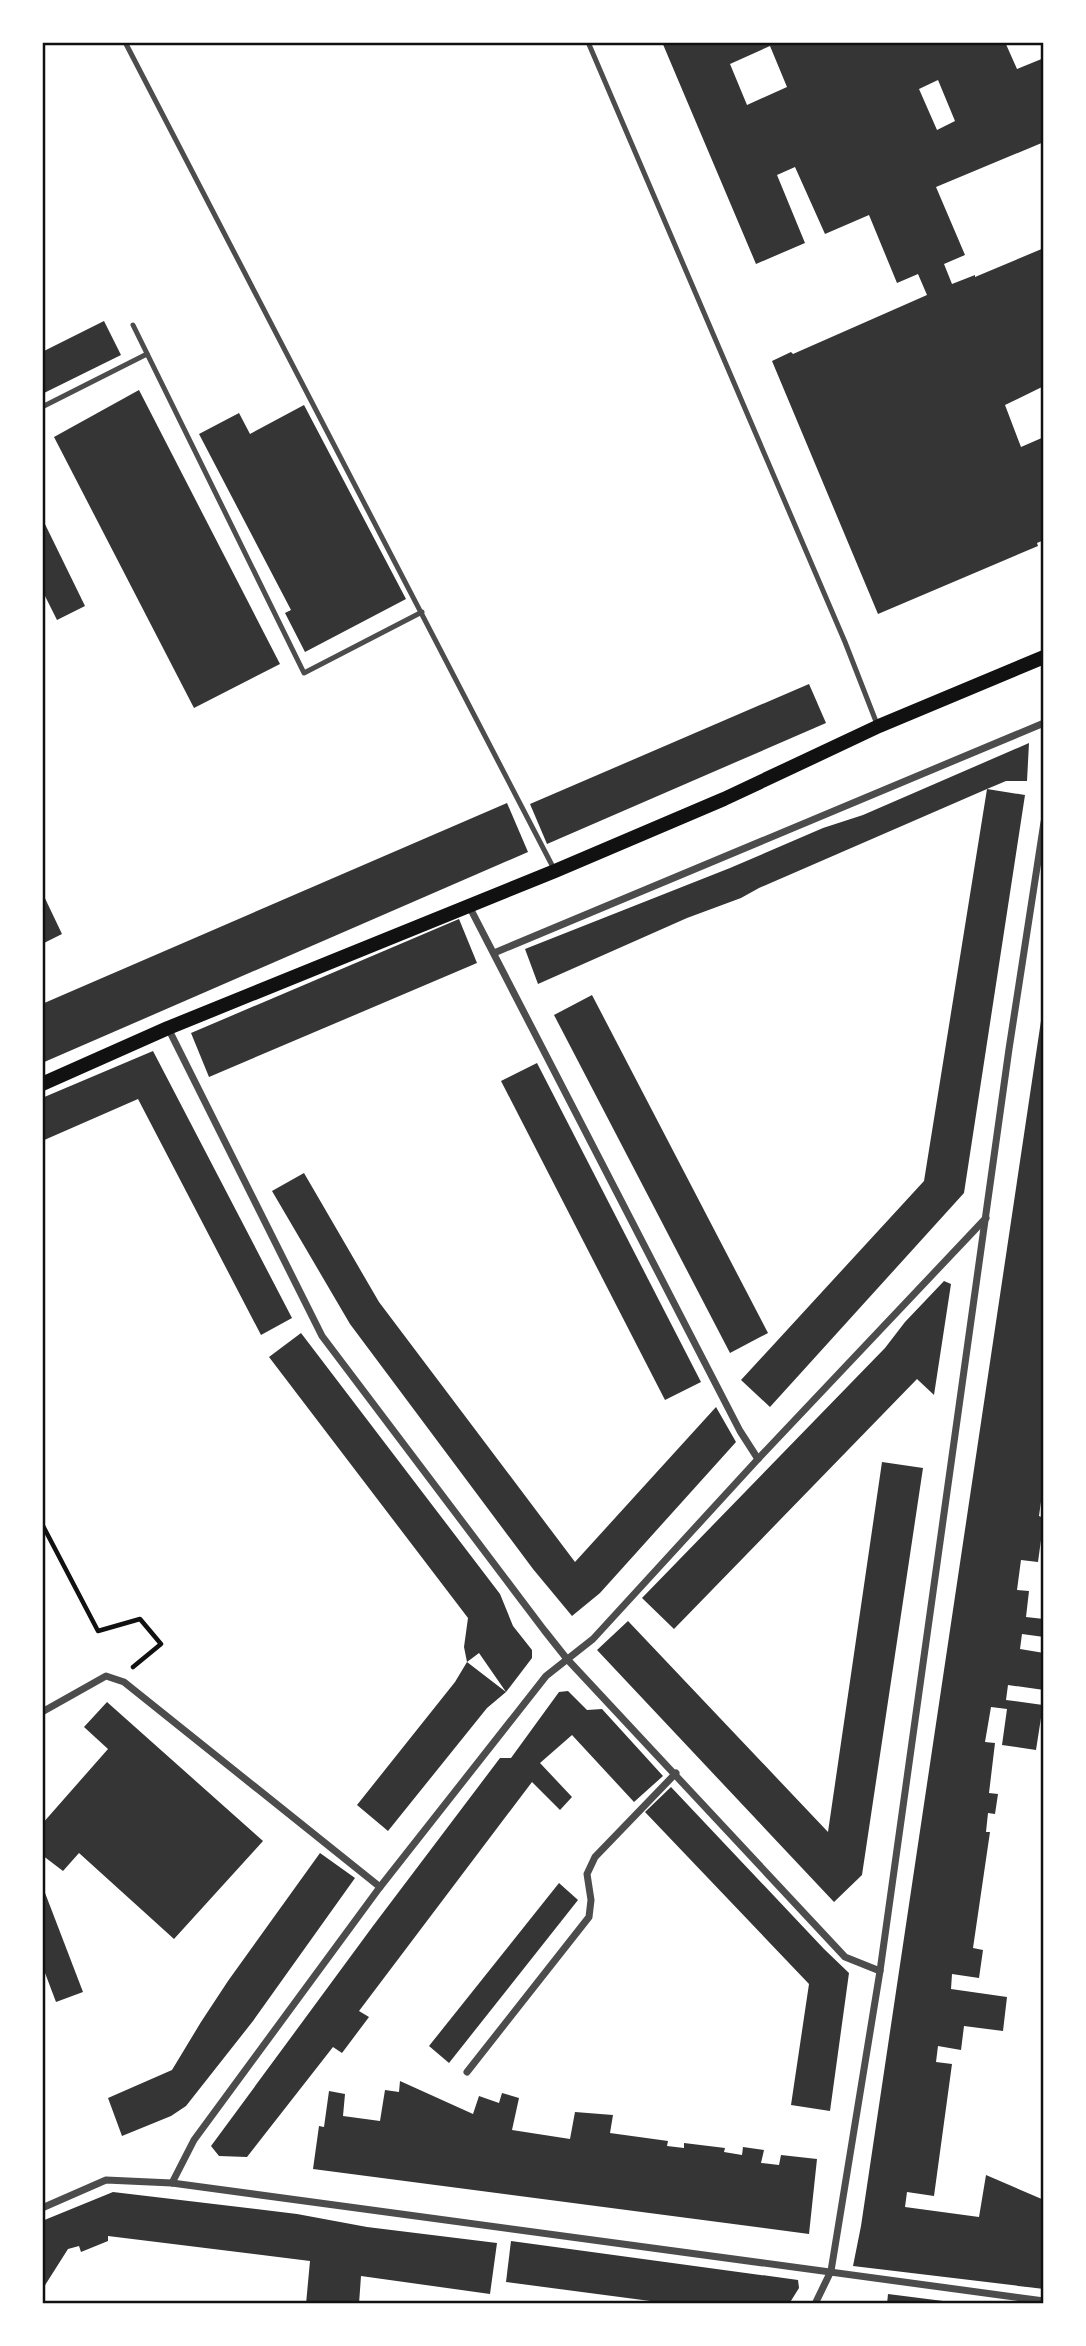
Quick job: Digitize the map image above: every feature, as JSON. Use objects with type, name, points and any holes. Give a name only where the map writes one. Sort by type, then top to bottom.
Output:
[{"type":"main road","points":[[42,1084],[168,1028],[555,871],[724,799],[879,726],[1043,661]]},
{"type":"street","points":[[494,953],[1044,723]]},
{"type":"street","points":[[815,2304],[831,2271],[880,1971],[1044,822]]},
{"type":"street","points":[[468,906],[734,1419],[758,1459]]},
{"type":"street","points":[[168,1028],[322,1335],[567,1659],[845,1957],[880,1971]]},
{"type":"street","points":[[172,2183],[194,2140],[380,1887],[546,1676],[593,1639],[758,1459],[986,1218]]},
{"type":"street","points":[[42,1712],[106,1676],[124,1682],[380,1887]]},
{"type":"street","points":[[467,2072],[589,1917],[591,1900],[587,1874],[595,1857],[676,1773]]},
{"type":"street","points":[[42,2208],[106,2180],[172,2183],[1044,2301]]},
{"type":"lane","points":[[125,42],[555,871]]},
{"type":"lane","points":[[588,42],[879,726]]},
{"type":"lane","points":[[133,325],[304,673],[422,612]]},
{"type":"lane","points":[[42,407],[147,354]]},
{"type":"path","points":[[42,1524],[99,1631],[140,1619],[161,1644],[134,1665],[124,1682]]},
{"type":"building","points":[[662,42],[1005,42],[1017,69],[1044,58],[1044,142],[936,187],[965,255],[944,264],[952,284],[1044,248],[1044,386],[1005,405],[1021,447],[1044,437],[1044,540],[1037,543],[1038,546],[878,614],[772,361],[927,295],[918,274],[897,283],[869,215],[825,234],[795,167],[777,175],[805,243],[756,264]],"holes":[[[770,46],[787,87],[747,105],[730,64]],[[938,80],[955,121],[937,130],[919,89]]]},
{"type":"building","points":[[104,321],[121,355],[42,394],[42,352]]},
{"type":"building","points":[[139,390],[280,664],[194,708],[54,437]]},
{"type":"building","points":[[304,405],[406,599],[305,652],[285,613],[291,610],[199,434],[239,413],[250,434]]},
{"type":"building","points":[[42,518],[85,606],[57,620],[42,590]]},
{"type":"building","points":[[809,684],[826,723],[547,844],[530,804]]},
{"type":"building","points":[[1029,743],[1027,781],[1006,781],[538,984],[525,949],[823,828],[863,815]]},
{"type":"building","points":[[987,789],[1025,795],[964,1193],[770,1407],[741,1380],[924,1181]]},
{"type":"building","points":[[507,803],[528,852],[42,1063],[42,1004]]},
{"type":"building","points":[[42,892],[62,934],[42,944]]},
{"type":"building","points":[[459,919],[477,963],[209,1077],[191,1033]]},
{"type":"building","points":[[592,995],[768,1333],[730,1353],[554,1015]]},
{"type":"building","points":[[1042,1014],[1044,1480],[1039,1516],[1044,1518],[1038,1562],[1021,1560],[1017,1590],[1029,1591],[1026,1617],[1044,1619],[1044,1637],[1022,1634],[1020,1649],[1044,1653],[1044,1690],[1008,1685],[1006,1700],[1043,1705],[1036,1750],[1002,1745],[1007,1709],[991,1707],[985,1742],[995,1743],[989,1793],[998,1794],[995,1814],[988,1813],[986,1832],[990,1832],[973,1948],[983,1950],[979,1978],[952,1974],[951,1989],[1007,1997],[1003,2031],[964,2026],[961,2050],[938,2046],[936,2062],[952,2064],[934,2196],[907,2192],[905,2207],[979,2217],[986,2175],[1044,2200],[1044,2289],[853,2266]]},
{"type":"building","points":[[153,1051],[292,1318],[261,1335],[138,1099],[42,1141],[42,1098]]},
{"type":"building","points":[[537,1063],[701,1382],[665,1400],[501,1081]]},
{"type":"building","points":[[304,1173],[379,1302],[575,1562],[716,1407],[736,1442],[600,1593],[572,1616],[533,1569],[350,1324],[272,1191]]},
{"type":"building","points":[[944,1281],[951,1284],[934,1395],[917,1379],[674,1629],[642,1598],[885,1348],[905,1322]]},
{"type":"building","points":[[301,1333],[500,1594],[513,1626],[532,1650],[532,1658],[506,1692],[479,1653],[467,1662],[464,1647],[468,1618],[269,1357]]},
{"type":"building","points":[[882,1462],[923,1468],[862,1875],[834,1902],[597,1650],[628,1621],[828,1832]]},
{"type":"building","points":[[467,1662],[506,1692],[487,1708],[388,1831],[357,1805],[455,1682]]},
{"type":"building","points":[[568,1691],[587,1710],[602,1709],[663,1776],[634,1802],[572,1735],[540,1763],[572,1797],[560,1810],[532,1782],[359,2011],[369,2017],[342,2053],[333,2047],[247,2157],[219,2156],[211,2146],[373,1926],[500,1758],[511,1758],[559,1692]]},
{"type":"building","points":[[107,1702],[263,1841],[174,1939],[79,1853],[63,1871],[42,1855],[42,1824],[108,1749],[84,1727]]},
{"type":"building","points":[[671,1787],[849,1973],[830,2111],[791,2105],[809,1984],[645,1812]]},
{"type":"building","points":[[320,1853],[355,1878],[253,2021],[186,2106],[171,2116],[122,2136],[108,2098],[172,2070],[228,1981]]},
{"type":"building","points":[[559,1883],[578,1900],[449,2063],[429,2046]]},
{"type":"building","points":[[42,1885],[83,1992],[56,2002],[42,1965]]},
{"type":"building","points":[[400,2081],[473,2114],[479,2096],[499,2103],[502,2093],[519,2098],[512,2130],[570,2139],[575,2112],[613,2115],[610,2133],[668,2141],[667,2146],[684,2148],[684,2143],[725,2148],[724,2152],[742,2155],[743,2147],[764,2150],[761,2163],[779,2165],[781,2155],[817,2159],[809,2234],[313,2169],[319,2126],[324,2127],[329,2091],[345,2094],[343,2116],[380,2121],[385,2090],[399,2092]]},
{"type":"building","points":[[113,2192],[297,2214],[367,2227],[497,2243],[490,2294],[361,2276],[359,2304],[306,2304],[310,2261],[108,2236],[108,2241],[81,2252],[79,2246],[68,2249],[42,2290],[42,2221]]},
{"type":"building","points":[[511,2241],[798,2280],[799,2288],[789,2304],[673,2304],[506,2282]]},
{"type":"building","points":[[888,2294],[951,2302],[951,2304],[887,2304]]}]
